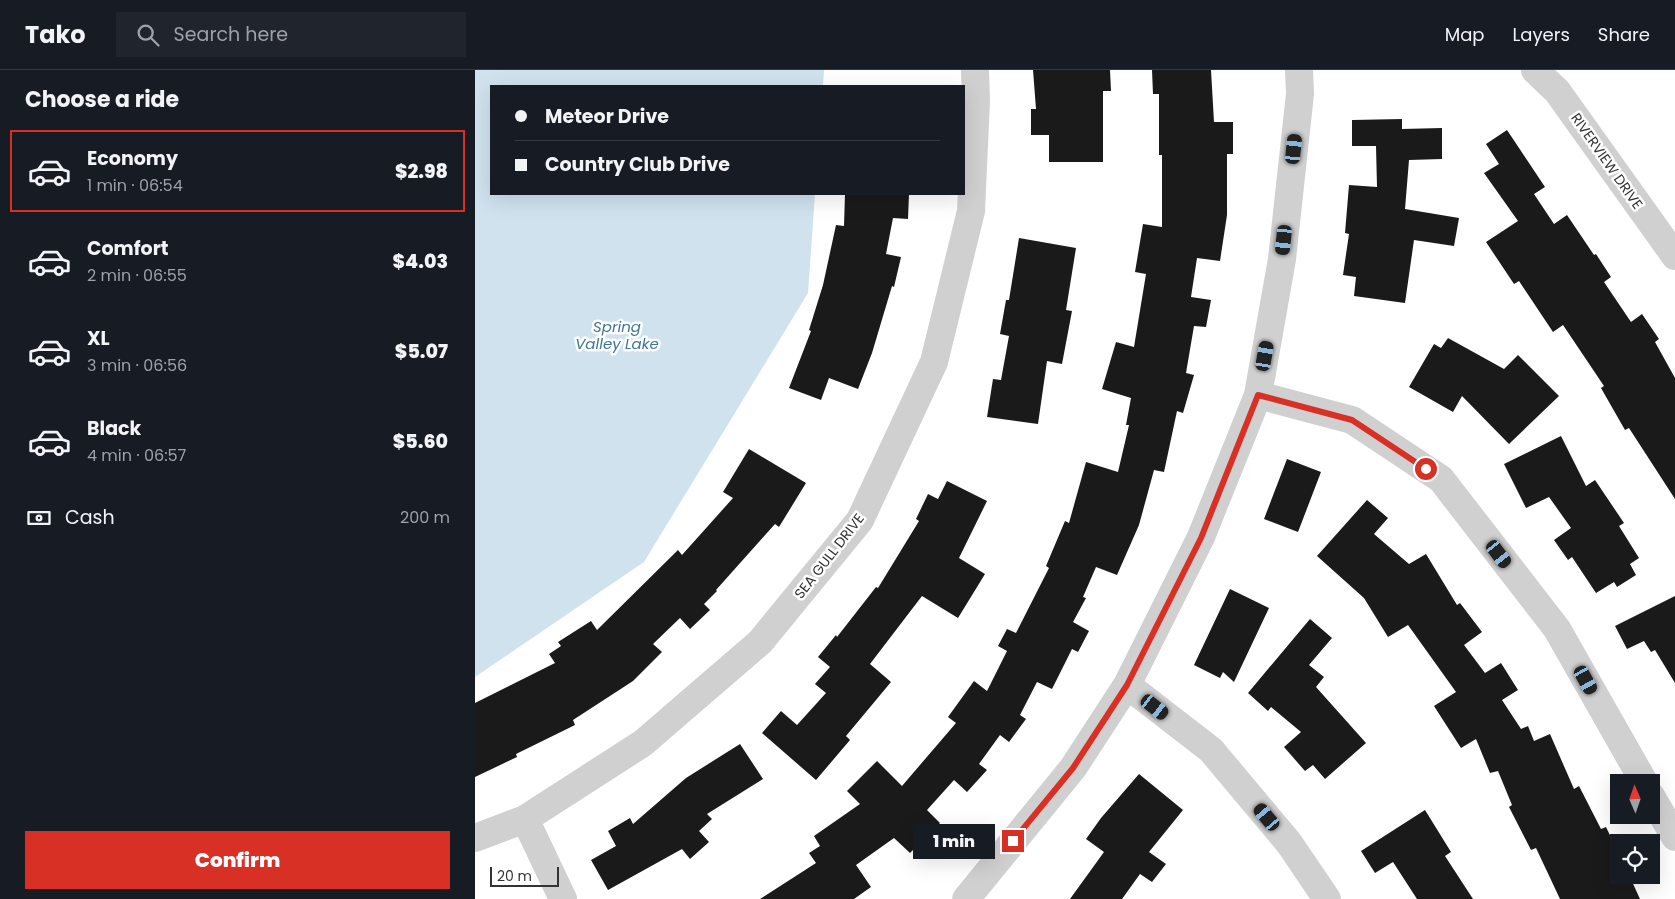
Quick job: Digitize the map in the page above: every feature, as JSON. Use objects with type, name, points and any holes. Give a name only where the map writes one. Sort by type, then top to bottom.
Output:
[{"type":"street","name":"SEA GULL DRIVE","points":[[475,838],[525,819],[643,743],[760,642],[860,520],[934,362],[971,211],[976,101],[975,70]]},
{"type":"street","points":[[965,899],[1073,768],[1127,685],[1201,538],[1258,395],[1282,259],[1300,94],[1299,70]]},
{"type":"street","name":"RIVERVIEW DRIVE","points":[[1535,70],[1557,91],[1675,256]]},
{"type":"street","points":[[1258,395],[1352,420],[1441,479],[1557,629],[1639,774]]},
{"type":"street","points":[[1127,685],[1211,750],[1289,843],[1327,899]]},
{"type":"street","points":[[1660,812],[1675,838]]},
{"type":"street","points":[[525,819],[563,899]]},
{"type":"water","name":"Spring Valley Lake","points":[[475,70],[824,70],[823,85],[490,85],[490,195],[815,195],[808,293],[644,562],[475,677]]},
{"type":"building","points":[[1033,70],[1110,70],[1111,91],[1103,91],[1103,162],[1049,162],[1049,135],[1031,135],[1031,109],[1036,109]]},
{"type":"building","points":[[1152,70],[1211,70],[1214,122],[1233,122],[1233,154],[1227,154],[1227,215],[1220,261],[1197,258],[1191,297],[1211,300],[1206,327],[1194,326],[1186,373],[1194,375],[1183,413],[1177,411],[1164,472],[1154,470],[1139,525],[1117,575],[1096,567],[1083,597],[1086,598],[1073,622],[1089,631],[1078,652],[1072,649],[1052,689],[1037,682],[1020,715],[1026,719],[1009,742],[1000,735],[979,764],[987,770],[967,792],[954,780],[927,810],[940,823],[910,853],[894,838],[856,865],[871,887],[854,899],[760,899],[816,863],[809,853],[820,846],[814,836],[860,804],[847,791],[877,761],[902,786],[956,723],[948,717],[974,681],[987,691],[1007,651],[998,646],[1007,629],[1016,633],[1049,568],[1046,566],[1065,521],[1069,523],[1086,462],[1118,472],[1129,425],[1126,425],[1131,398],[1102,389],[1116,342],[1134,347],[1146,274],[1135,272],[1143,224],[1162,227],[1162,155],[1159,155],[1159,94],[1153,94]]},
{"type":"building","points":[[1402,119],[1402,129],[1442,128],[1442,159],[1409,160],[1405,209],[1459,218],[1454,246],[1414,240],[1405,303],[1354,296],[1356,277],[1343,275],[1349,234],[1345,233],[1349,185],[1377,187],[1376,146],[1352,146],[1352,120]]},
{"type":"building","points":[[1507,130],[1545,187],[1534,194],[1554,224],[1567,215],[1611,277],[1604,282],[1631,322],[1642,314],[1659,339],[1655,342],[1675,378],[1675,499],[1629,428],[1625,430],[1601,388],[1604,386],[1563,325],[1553,332],[1519,281],[1514,284],[1486,242],[1518,221],[1484,173],[1499,164],[1486,144]]},
{"type":"building","points":[[845,195],[909,195],[908,219],[893,218],[886,254],[901,257],[894,287],[892,286],[872,353],[858,389],[829,378],[821,400],[789,388],[811,331],[809,330],[823,285],[836,225],[844,226]]},
{"type":"building","points":[[1019,238],[1076,248],[1066,310],[1072,311],[1062,364],[1047,361],[1038,424],[987,417],[993,379],[1001,380],[1009,336],[1000,334],[1006,300],[1009,300]]},
{"type":"building","points":[[1448,338],[1504,369],[1518,355],[1559,396],[1509,444],[1462,396],[1453,412],[1409,387],[1434,344],[1441,348]]},
{"type":"building","points":[[1561,436],[1586,486],[1595,480],[1624,523],[1619,526],[1639,558],[1630,564],[1636,575],[1617,587],[1614,582],[1596,593],[1572,557],[1568,560],[1554,540],[1571,528],[1549,497],[1526,508],[1504,464]]},
{"type":"building","points":[[749,449],[806,483],[779,527],[775,524],[704,604],[710,610],[690,629],[680,618],[653,644],[662,652],[633,681],[573,720],[575,725],[516,754],[517,757],[475,777],[475,703],[555,663],[549,654],[561,646],[558,642],[591,621],[597,630],[678,550],[682,555],[733,498],[723,492]]},
{"type":"building","points":[[1287,459],[1321,472],[1298,532],[1264,519]]},
{"type":"building","points":[[947,481],[987,501],[959,558],[985,574],[958,618],[922,596],[870,664],[891,682],[846,736],[850,740],[816,780],[762,733],[781,711],[797,725],[826,693],[815,684],[830,667],[818,657],[836,635],[837,637],[876,587],[878,588],[919,521],[916,519],[928,494],[938,499]]},
{"type":"building","points":[[1367,500],[1388,518],[1374,534],[1409,564],[1426,554],[1457,605],[1460,603],[1482,632],[1464,645],[1485,673],[1501,663],[1518,690],[1502,700],[1521,729],[1528,726],[1534,741],[1550,734],[1574,789],[1579,786],[1601,829],[1606,827],[1610,835],[1610,884],[1633,884],[1640,899],[1560,899],[1536,848],[1531,850],[1509,807],[1512,805],[1498,771],[1490,773],[1476,739],[1461,748],[1434,706],[1456,692],[1408,625],[1388,637],[1364,598],[1317,556]]},
{"type":"building","points":[[1230,589],[1269,608],[1234,682],[1223,672],[1220,678],[1194,665]]},
{"type":"building","points":[[1675,596],[1675,683],[1655,650],[1651,652],[1644,641],[1627,649],[1615,626]]},
{"type":"building","points":[[1310,619],[1332,638],[1309,665],[1324,677],[1316,687],[1366,743],[1325,779],[1313,765],[1305,771],[1284,747],[1301,732],[1271,707],[1268,711],[1248,693]]},
{"type":"building","points":[[740,744],[763,779],[707,814],[712,819],[699,831],[709,842],[690,859],[682,849],[608,890],[591,860],[616,846],[608,831],[630,818],[633,824],[686,778]]},
{"type":"building","points":[[1139,774],[1183,810],[1149,852],[1166,864],[1152,882],[1140,874],[1122,899],[1070,899],[1104,852],[1086,839],[1101,818]]},
{"type":"building","points":[[1425,810],[1451,852],[1445,856],[1473,899],[1417,899],[1393,862],[1375,873],[1361,851]]},
{"type":"route","points":[[1013,841],[1073,768],[1127,685],[1201,538],[1258,395],[1352,420],[1426,469]]}]
